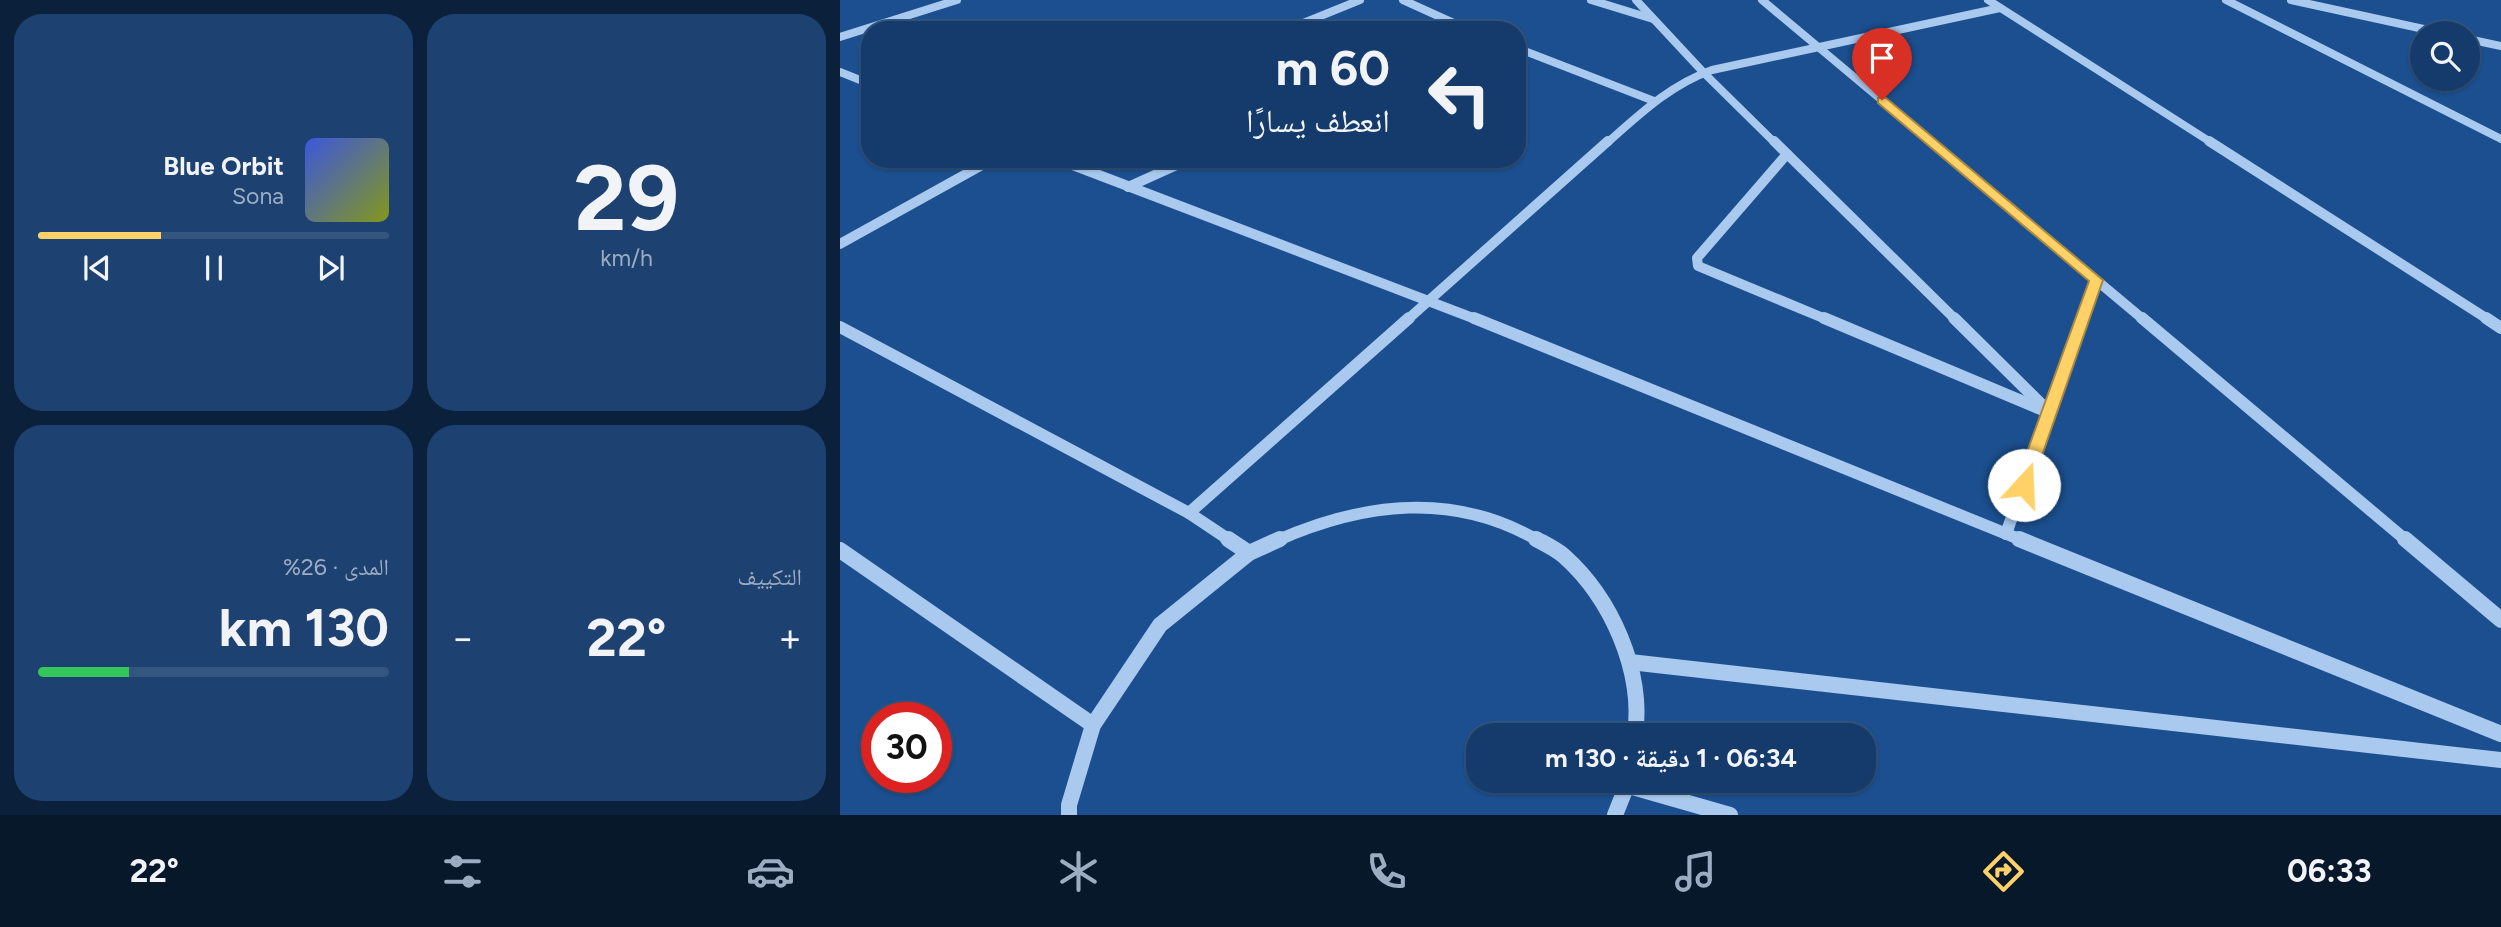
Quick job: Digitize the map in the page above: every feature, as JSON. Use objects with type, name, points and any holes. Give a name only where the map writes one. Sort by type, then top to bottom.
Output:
[{"type":"street","points":[[891,21],[957,0]]},
{"type":"street","points":[[1308,21],[1360,0]]},
{"type":"street","points":[[1403,0],[1449,21]]},
{"type":"street","points":[[1591,0],[1654,19]]},
{"type":"street","points":[[1636,0],[1704,73],[2050,413]]},
{"type":"street","points":[[1762,0],[2501,621]]},
{"type":"street","points":[[1988,0],[2501,328]]},
{"type":"street","points":[[2226,0],[2501,139]]},
{"type":"street","points":[[2291,0],[2410,26]]},
{"type":"street","points":[[1189,513],[1654,100],[1687,79],[1818,46],[2000,8]]},
{"type":"street","points":[[840,37],[861,30]]},
{"type":"street","points":[[2480,42],[2501,46]]},
{"type":"street","points":[[1526,51],[1654,100]]},
{"type":"street","points":[[840,72],[861,80]]},
{"type":"street","points":[[1787,154],[1697,258],[1698,266],[2050,413]]},
{"type":"street","points":[[840,244],[977,168]]},
{"type":"street","points":[[1080,168],[1428,300],[2501,734]]},
{"type":"street","points":[[1128,187],[1170,168]]},
{"type":"street","points":[[2006,534],[2096,280]]},
{"type":"street","points":[[840,327],[1189,513],[1249,553]]},
{"type":"street","points":[[1069,815],[1069,805],[1093,725],[1160,625],[1249,553],[1317,523],[1384,508],[1450,508],[1510,524],[1563,555],[1604,602],[1630,663],[1637,723]]},
{"type":"street","points":[[840,550],[1093,725]]},
{"type":"street","points":[[1630,663],[2501,760]]},
{"type":"street","points":[[1615,815],[1625,793]]},
{"type":"street","points":[[1661,793],[1730,815]]},
{"type":"route","points":[[1882,100],[2096,280],[2024,485]]}]
